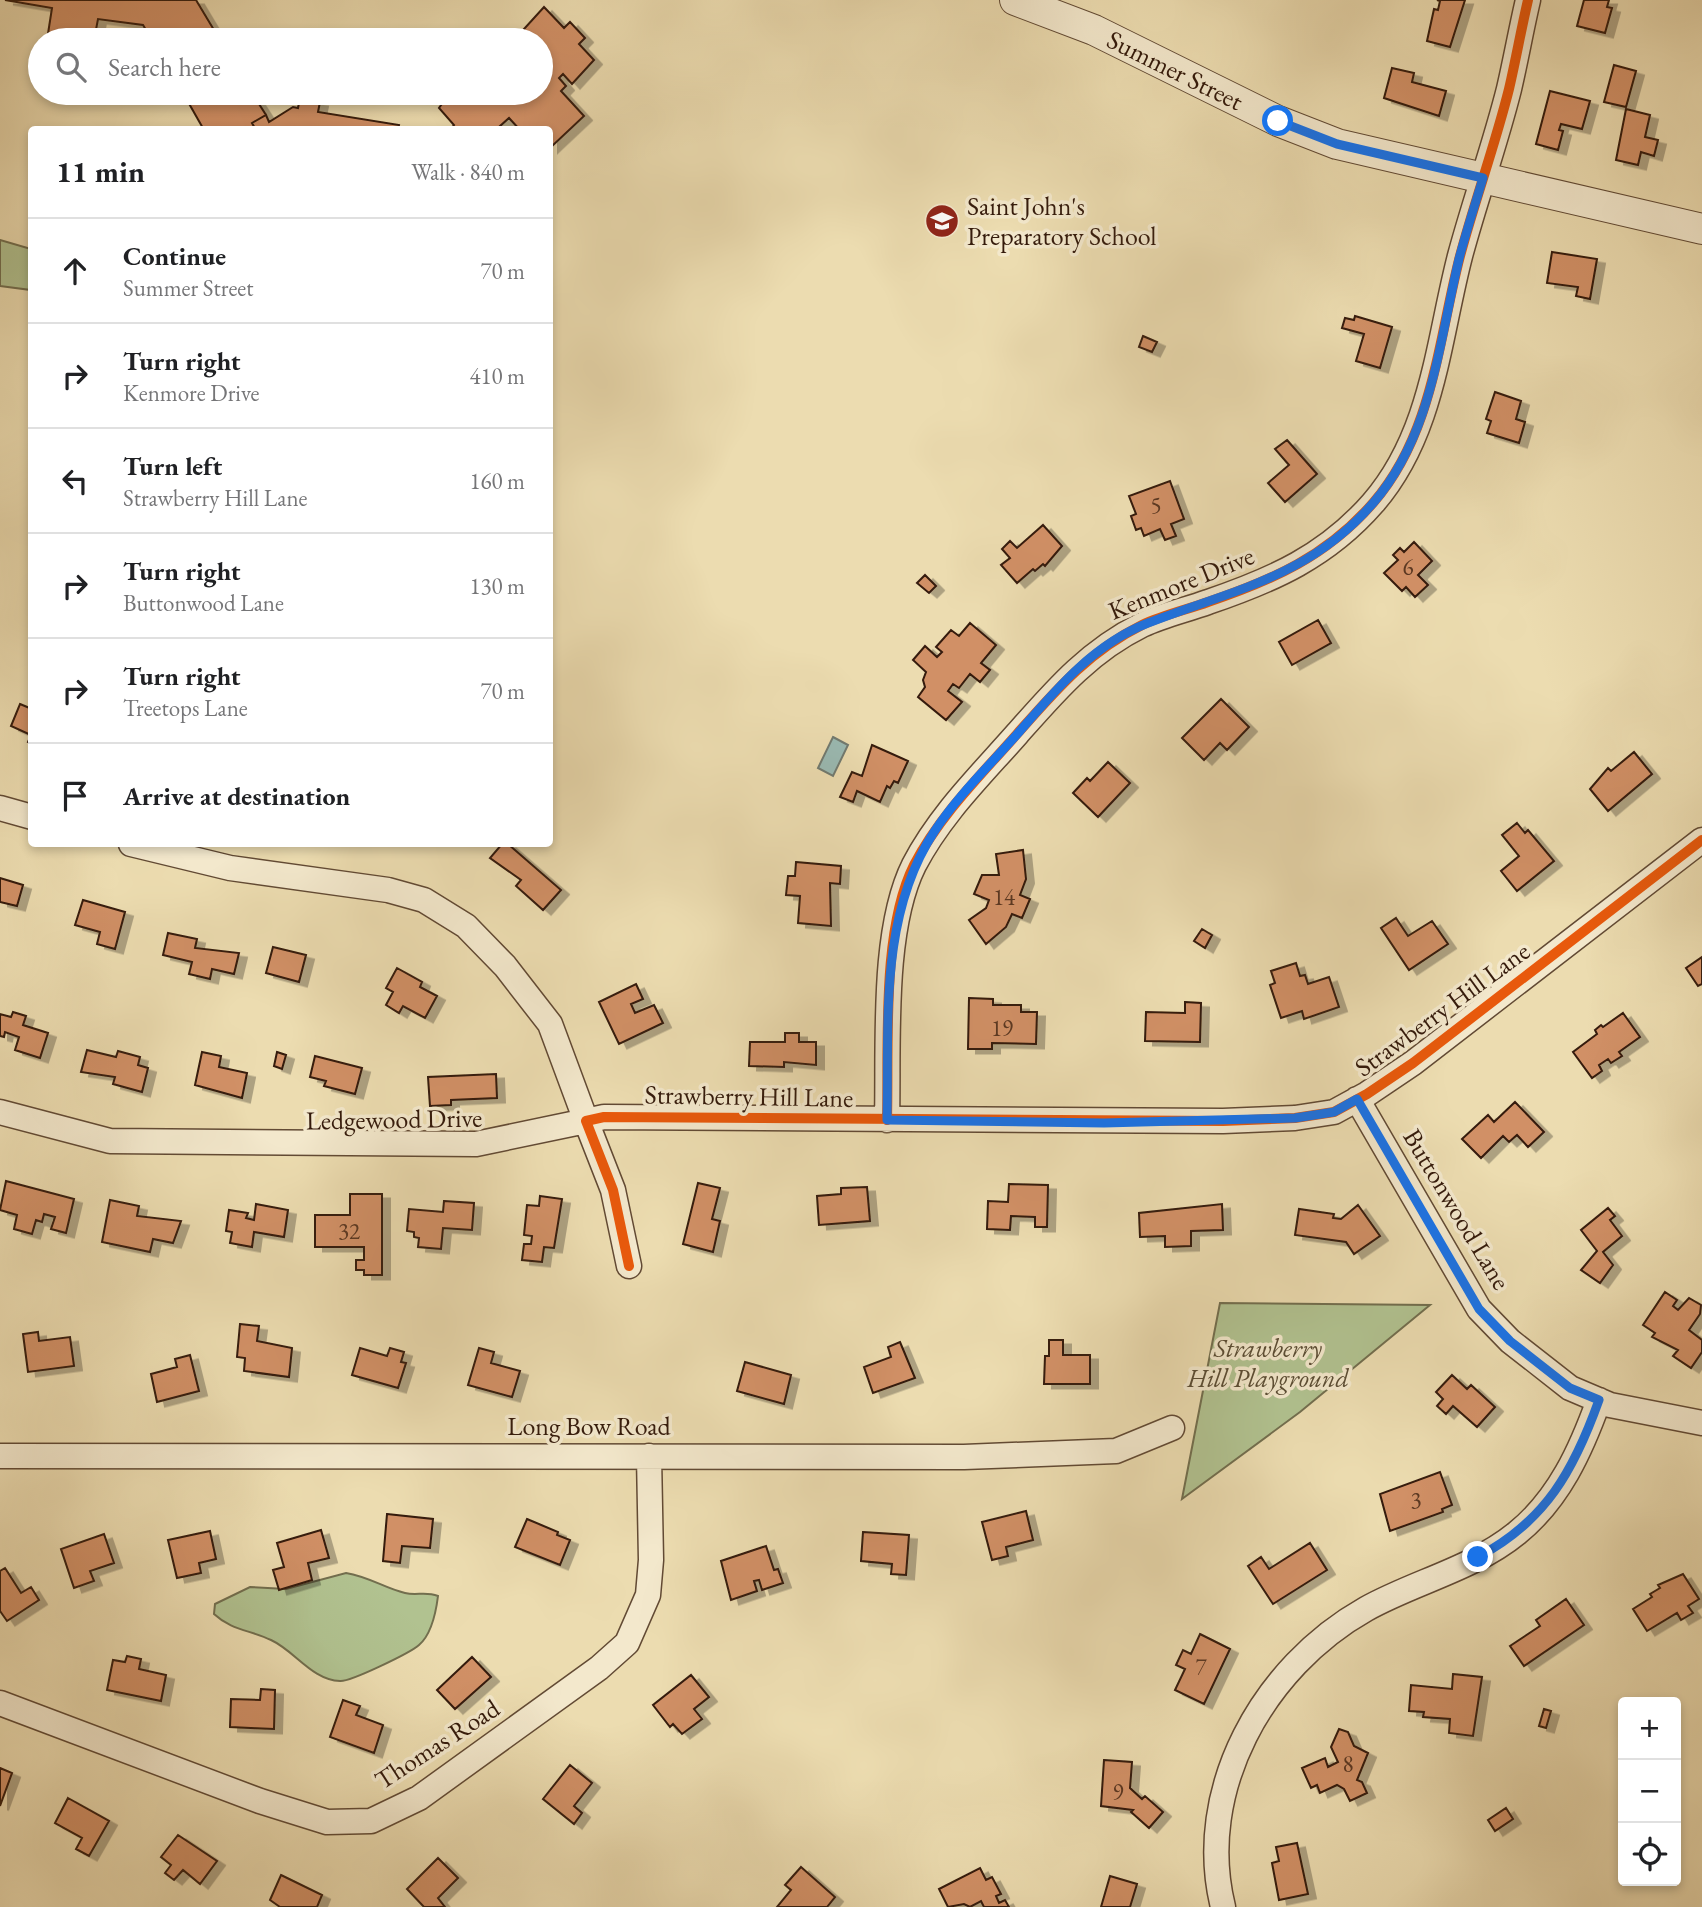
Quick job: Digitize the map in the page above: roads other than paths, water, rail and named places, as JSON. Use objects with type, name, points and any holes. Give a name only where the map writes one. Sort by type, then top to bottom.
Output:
[{"type":"street","name":"Summer Street","points":[[1015,0],[1094,30],[1278,121],[1337,144],[1702,229]]},
{"type":"street","name":"Kenmore Drive","points":[[887,1120],[890,996],[896,925],[913,867],[934,831],[1064,679],[1087,660],[1112,641],[1146,624],[1271,579],[1318,554],[1374,502],[1394,476],[1418,430],[1432,386],[1460,257],[1508,90],[1528,0]]},
{"type":"street","points":[[0,808],[28,816]]},
{"type":"street","name":"Strawberry Hill Lane","points":[[586,1121],[604,1117],[1104,1123],[1295,1118],[1334,1112],[1413,1063],[1702,839]]},
{"type":"street","points":[[143,847],[230,868],[388,890],[424,900],[466,926],[505,966],[550,1024],[613,1190],[629,1266]]},
{"type":"street","name":"Buttonwood Lane","points":[[1357,1099],[1479,1309],[1510,1341],[1570,1388],[1599,1400],[1657,1417],[1702,1423]]},
{"type":"street","name":"Ledgewood Drive","points":[[0,1112],[122,1142],[476,1144],[586,1121]]},
{"type":"street","points":[[1223,1907],[1214,1861],[1218,1808],[1235,1756],[1272,1690],[1308,1652],[1348,1620],[1499,1546],[1532,1520],[1576,1457],[1599,1400]]},
{"type":"street","name":"Long Bow Road","points":[[0,1456],[964,1457],[1116,1451],[1172,1428]]},
{"type":"street","name":"Thomas Road","points":[[0,1703],[260,1801],[327,1822],[371,1821],[419,1798],[599,1668],[627,1643],[648,1595],[651,1560],[649,1456]]},
{"type":"water","points":[[833,737],[848,745],[833,776],[818,768]]},
{"type":"place","name":"Saint John's Preparatory School","points":[[942,221]]},
{"type":"park label","name":"Strawberry Hill Playground","points":[[1268,1363]]}]
